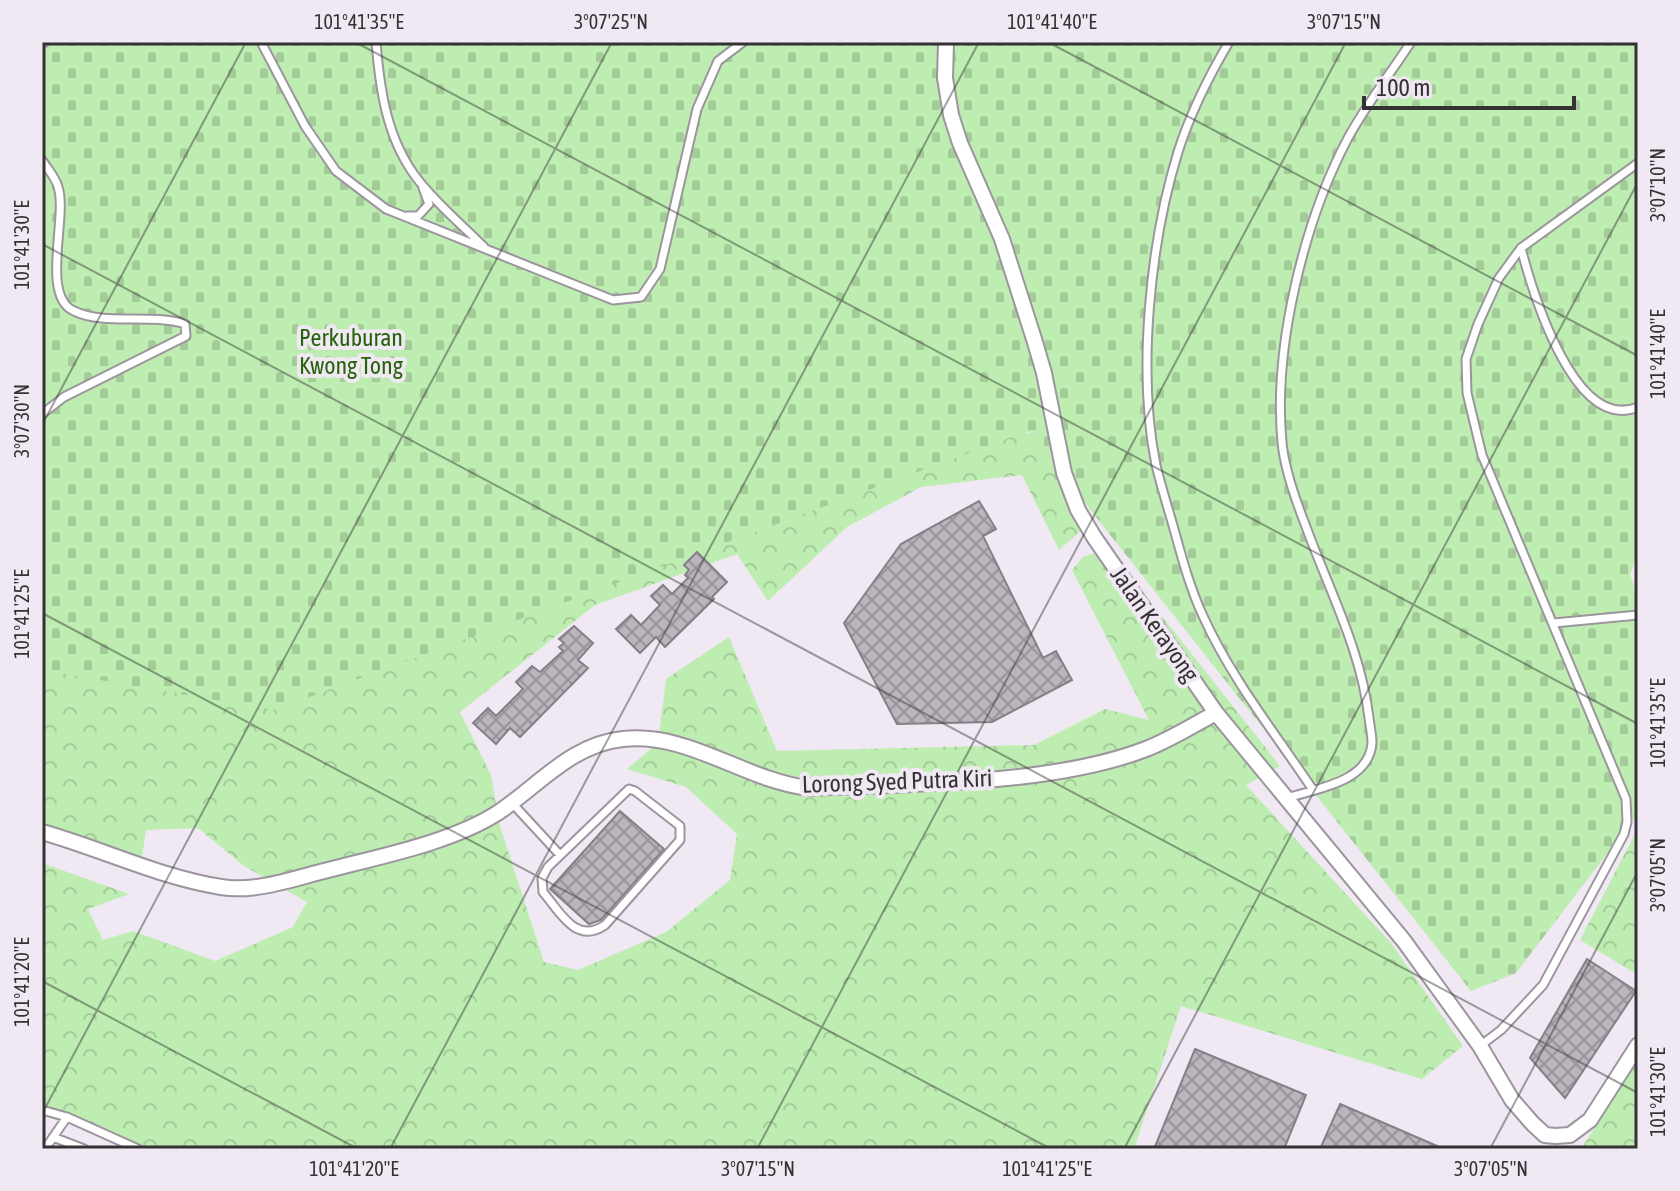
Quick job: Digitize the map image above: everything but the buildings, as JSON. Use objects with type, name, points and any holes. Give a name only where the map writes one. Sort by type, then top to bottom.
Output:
[{"type":"street","name":"Jalan Kerayong","points":[[946,42],[945,78],[951,115],[1002,239],[1044,373],[1064,473],[1078,510],[1094,537],[1216,713],[1404,941],[1480,1046],[1512,1100],[1533,1124],[1545,1135],[1570,1135],[1581,1129],[1638,1045]]},
{"type":"street","name":"Lorong Syed Putra Kiri","points":[[42,832],[163,874],[224,888],[265,885],[406,850],[445,837],[500,811],[570,758],[618,739],[648,737],[694,748],[788,785],[822,787],[1008,777],[1098,763],[1148,749],[1216,713]]},
{"type":"lane","points":[[261,42],[305,126],[336,171],[386,209],[613,300],[641,297],[660,269],[697,109],[718,61],[743,42]]},
{"type":"lane","points":[[376,42],[387,117],[395,142],[427,194],[429,204],[418,216],[386,209]]},
{"type":"lane","points":[[1229,42],[1213,69],[1178,150],[1161,217],[1148,317],[1149,397],[1156,464],[1187,575],[1203,615],[1230,669],[1313,790]]},
{"type":"lane","points":[[1287,798],[1345,780],[1366,763],[1372,743],[1366,696],[1343,617],[1304,522],[1282,446],[1280,406],[1283,347],[1310,233],[1326,183],[1349,135],[1411,42]]},
{"type":"lane","points":[[42,160],[59,187],[57,274],[60,300],[73,311],[108,318],[166,318],[185,324],[186,336],[64,397],[42,414]]},
{"type":"lane","points":[[1480,1046],[1501,1030],[1543,985],[1624,834],[1627,822],[1626,799],[1482,455],[1467,393],[1466,359],[1499,278],[1521,248],[1638,163]]},
{"type":"lane","points":[[418,180],[488,252]]},
{"type":"lane","points":[[1521,248],[1557,351],[1580,386],[1599,402],[1615,410],[1628,411],[1638,407]]},
{"type":"lane","points":[[1554,623],[1638,615]]},
{"type":"lane","points":[[629,789],[680,826],[680,840],[605,925],[595,932],[575,929],[543,892],[542,878],[560,855],[629,789]]},
{"type":"lane","points":[[511,801],[560,855]]},
{"type":"lane","points":[[42,1110],[67,1117],[138,1149]]},
{"type":"lane","points":[[45,1149],[67,1117]]},
{"type":"lane","points":[[53,1137],[84,1149]]},
{"type":"green space","name":"Perkuburan Kwong Tong","points":[[42,42],[1638,42],[1638,553],[1630,574],[1638,598],[1638,813],[1516,973],[1471,991],[1028,431],[274,710],[42,670]]},
{"type":"green space","points":[[998,429],[1051,436],[1092,521],[1059,550],[1022,475],[921,487],[847,527],[768,601],[737,554],[595,605],[460,712],[491,775],[499,823],[544,962],[578,970],[666,932],[730,880],[737,834],[686,787],[627,769],[658,743],[666,679],[729,637],[777,751],[1034,745],[1105,709],[1149,720],[1072,570],[1083,557],[1109,549],[1280,766],[1246,785],[1391,943],[1463,1046],[1422,1079],[1181,1006],[1134,1149],[148,1149],[103,1127],[42,1107],[42,863],[129,894],[88,909],[103,940],[133,931],[215,961],[293,927],[307,902],[244,866],[198,828],[146,830],[142,857],[42,828],[42,440]]},
{"type":"green space","points":[[1638,828],[1638,975],[1580,940]]},
{"type":"green space","points":[[1638,1060],[1638,1149],[1581,1149]]}]
